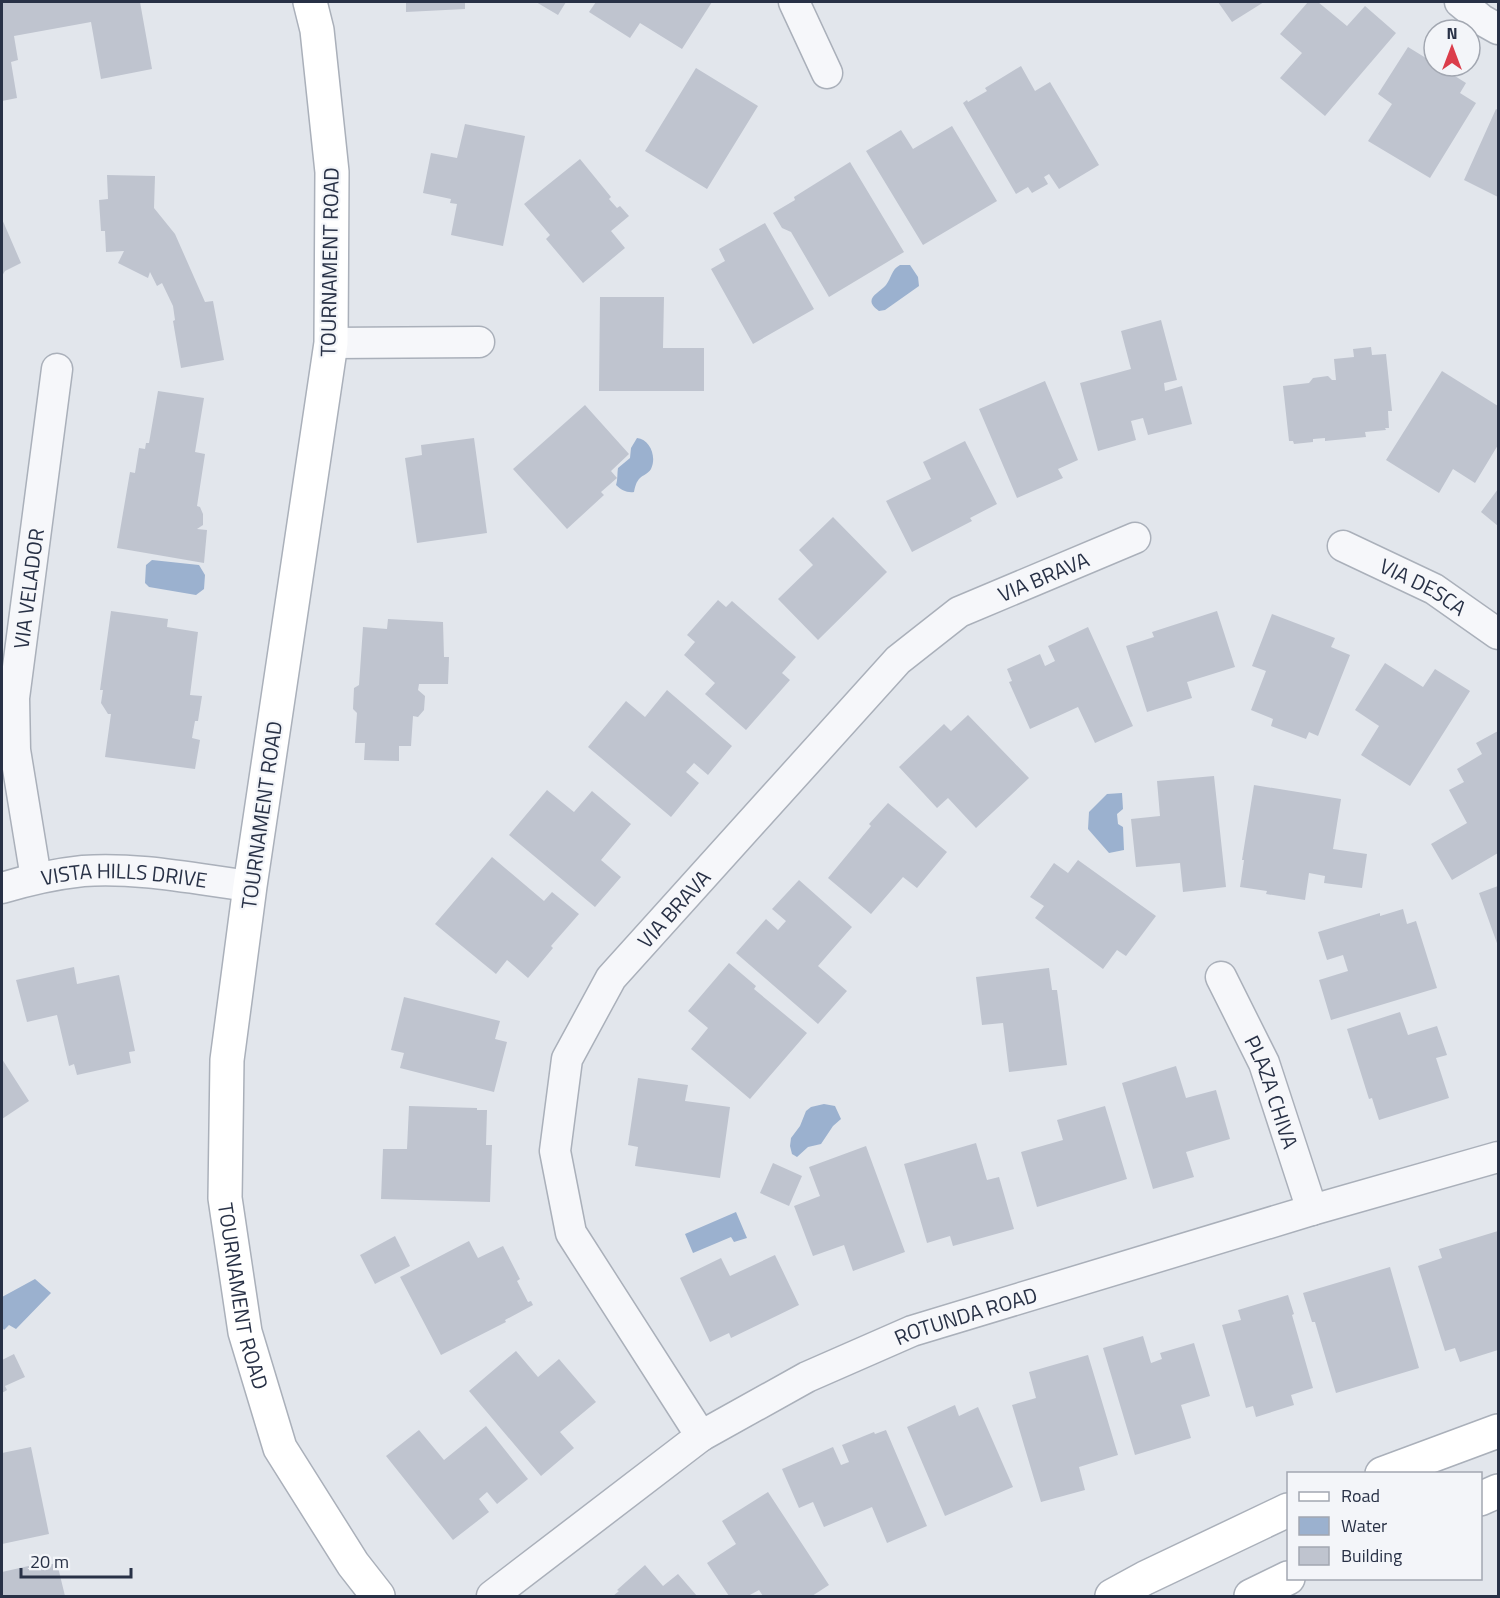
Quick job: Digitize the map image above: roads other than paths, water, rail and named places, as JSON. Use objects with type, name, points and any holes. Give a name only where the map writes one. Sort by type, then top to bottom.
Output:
[{"type":"street","name":"TOURNAMENT ROAD","points":[[310,2],[317,30],[332,172],[331,343],[250,886],[227,1060],[225,1198],[244,1332],[280,1449],[352,1564],[378,1596]]},
{"type":"street","points":[[794,2],[827,73]]},
{"type":"street","points":[[1460,2],[1482,20],[1498,29]]},
{"type":"street","points":[[331,343],[479,342]]},
{"type":"street","name":"VIA VELADOR","points":[[36,878],[15,750],[14,698],[57,369]]},
{"type":"street","name":"VIA BRAVA","points":[[701,1436],[571,1233],[555,1151],[567,1059],[611,978],[898,660],[959,612],[1135,538]]},
{"type":"street","name":"VIA DESCA","points":[[1343,546],[1434,589],[1498,634]]},
{"type":"street","name":"VISTA HILLS DRIVE","points":[[2,888],[36,878],[85,871],[142,872],[250,886]]},
{"type":"street","name":"PLAZA CHIVA","points":[[1221,977],[1264,1063],[1312,1210]]},
{"type":"street","name":"ROTUNDA ROAD","points":[[492,1596],[701,1436],[807,1377],[912,1331],[1312,1210],[1498,1157]]},
{"type":"street","points":[[1385,1472],[1498,1431]]},
{"type":"street","points":[[1482,1498],[1498,1491]]},
{"type":"street","points":[[1112,1596],[1287,1510]]},
{"type":"street","points":[[1251,1596],[1287,1578]]},
{"type":"water","points":[[900,265],[910,265],[918,277],[919,286],[885,310],[879,311],[872,303],[873,297],[886,285],[893,271]]},
{"type":"water","points":[[637,438],[649,445],[653,454],[653,464],[650,471],[638,481],[634,492],[629,492],[616,485],[618,468],[630,458],[631,448]]},
{"type":"water","points":[[152,560],[199,565],[205,575],[204,589],[196,595],[149,587],[145,583],[146,565]]},
{"type":"water","points":[[1122,793],[1123,809],[1117,814],[1118,824],[1123,827],[1124,850],[1109,853],[1088,829],[1089,812],[1107,794]]},
{"type":"water","points":[[824,1104],[835,1106],[841,1119],[833,1126],[821,1144],[808,1147],[797,1157],[792,1154],[791,1138],[800,1126],[806,1111],[811,1107]]},
{"type":"water","points":[[736,1212],[747,1238],[734,1242],[731,1237],[693,1253],[685,1234]]},
{"type":"water","points":[[35,1279],[51,1293],[16,1329],[9,1325],[4,1330],[2,1327],[2,1297]]}]
